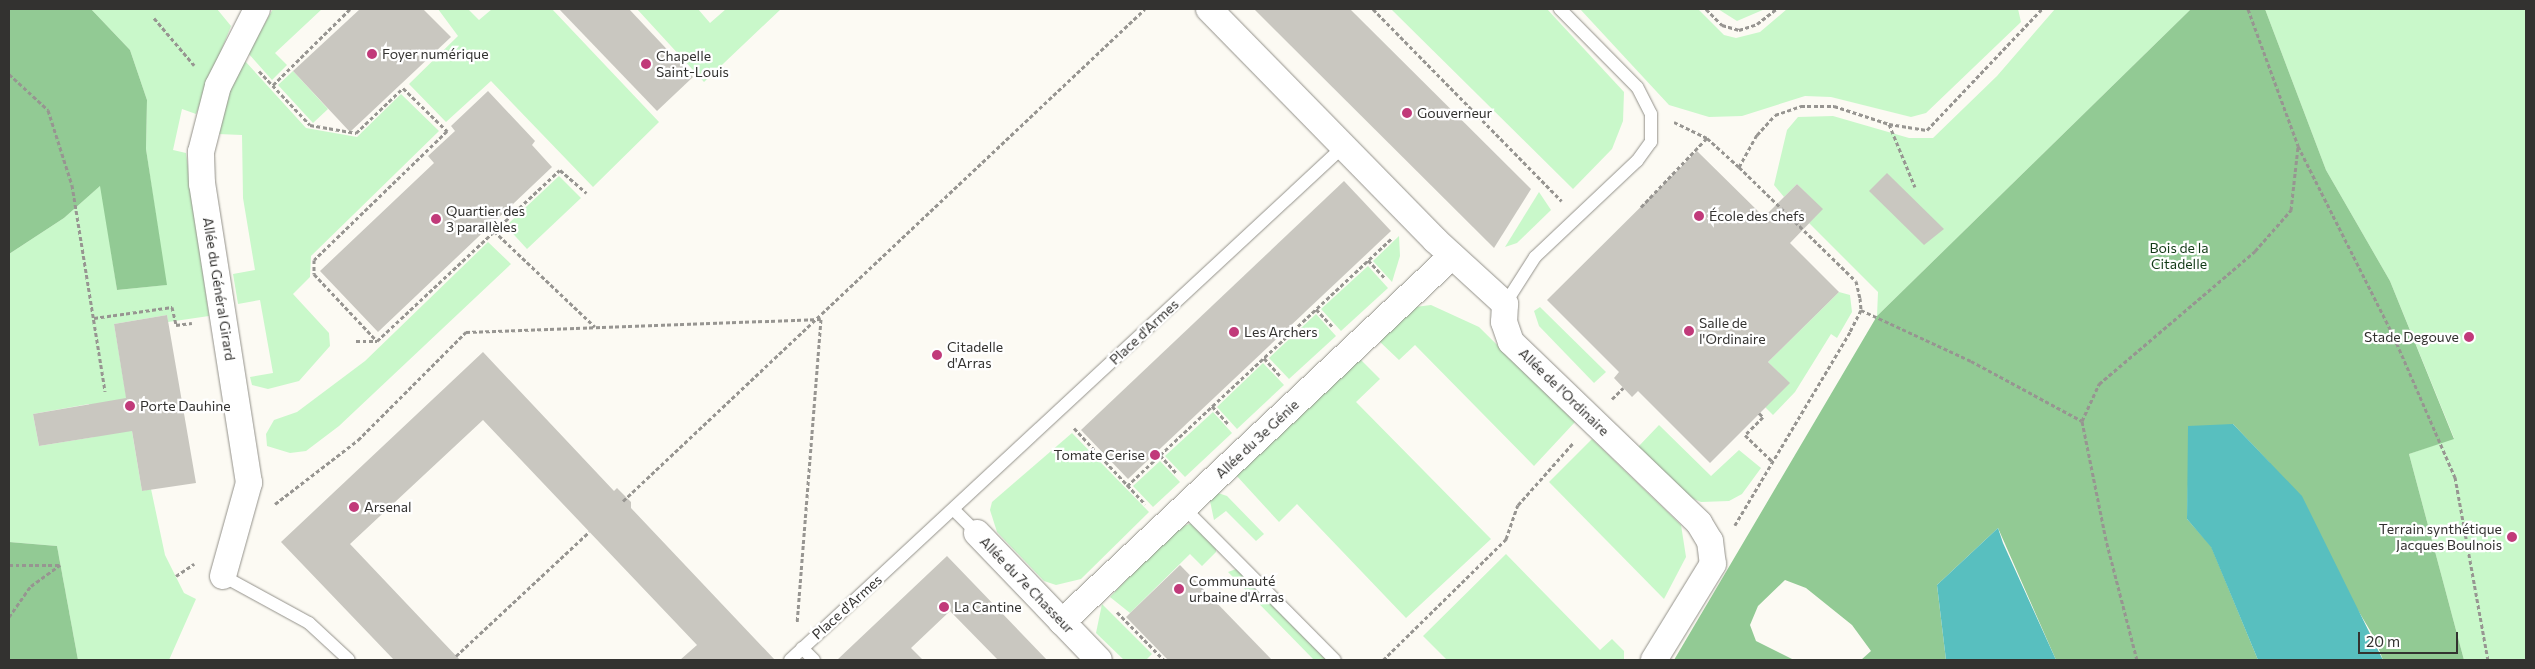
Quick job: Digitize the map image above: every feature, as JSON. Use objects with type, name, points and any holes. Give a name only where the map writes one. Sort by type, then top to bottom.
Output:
[{"type":"street","name":"Allée du Général Girard","points":[[223,576],[249,483],[202,184],[201,152],[218,86],[257,9]]},
{"type":"street","points":[[1209,9],[1413,218],[1505,304]]},
{"type":"street","name":"Allée du 3e Génie","points":[[1062,622],[1452,256]]},
{"type":"street","name":"Allée de l'Ordinaire","points":[[1505,304],[1504,322],[1512,342],[1699,523],[1710,541]]},
{"type":"street","name":"Allée du 7e Chasseur","points":[[977,533],[1099,660]]},
{"type":"street","points":[[1654,660],[1713,564],[1710,541]]},
{"type":"lane","points":[[1505,304],[1535,258],[1637,161],[1651,142],[1650,114],[1637,88],[1560,9]]},
{"type":"lane","name":"Place d'Armes","points":[[790,660],[954,510],[1344,146]]},
{"type":"lane","name":"Allée du 7e Chasseur","points":[[954,510],[977,533]]},
{"type":"lane","points":[[1174,516],[1336,660]]},
{"type":"lane","points":[[223,576],[309,623],[349,660]]},
{"type":"lane","points":[[802,648],[814,660]]},
{"type":"path","points":[[273,85],[350,9]]},
{"type":"path","points":[[623,500],[821,319],[1145,9]]},
{"type":"path","points":[[1373,9],[1578,217]]},
{"type":"path","points":[[1706,9],[1722,25],[1739,30],[1757,24],[1776,9]]},
{"type":"path","points":[[1738,167],[1757,134],[1775,115],[1801,106],[1834,106],[1889,124],[1926,130],[2042,9]]},
{"type":"path","points":[[2248,9],[2298,146],[2394,337],[2455,477],[2488,660]]},
{"type":"path","points":[[154,18],[218,86]]},
{"type":"path","points":[[237,46],[310,125],[349,136],[403,88],[447,131],[314,260],[314,274],[376,341]]},
{"type":"path","points":[[9,74],[48,110],[72,186],[106,391]]},
{"type":"path","points":[[1650,114],[1707,138],[1856,281],[1861,310],[1735,526],[1710,541]]},
{"type":"path","points":[[1889,124],[1915,187]]},
{"type":"path","points":[[1641,207],[1707,138]]},
{"type":"path","points":[[2137,660],[2106,540],[2082,421],[2099,384],[2255,251],[2290,210],[2298,146]]},
{"type":"path","points":[[356,341],[376,341],[560,170],[586,193]]},
{"type":"path","points":[[1127,486],[1413,218]]},
{"type":"path","points":[[494,231],[595,327]]},
{"type":"path","points":[[94,318],[172,307],[176,325]]},
{"type":"path","points":[[1861,310],[1971,361],[2082,421]]},
{"type":"path","points":[[268,509],[358,440],[466,332],[821,319]]},
{"type":"path","points":[[802,648],[797,623],[821,319]]},
{"type":"path","points":[[1614,396],[1623,388]]},
{"type":"path","points":[[1759,413],[1763,418],[1745,435],[1773,462]]},
{"type":"path","points":[[1383,660],[1506,539],[1518,505],[1594,421]]},
{"type":"path","points":[[1068,422],[1127,486],[1174,516]]},
{"type":"path","points":[[456,656],[589,532]]},
{"type":"path","points":[[9,565],[60,565],[31,586],[9,616]]},
{"type":"path","points":[[1096,590],[1161,659]]},
{"type":"green space","points":[[9,9],[91,9],[130,50],[147,100],[146,149],[167,285],[117,290],[100,186],[64,218],[9,254]]},
{"type":"green space","points":[[91,9],[217,9],[231,26],[196,114],[182,109],[173,150],[186,153],[209,316],[168,322],[167,315],[114,324],[142,491],[151,489],[165,555],[184,593],[196,599],[169,660],[78,660],[57,546],[9,542],[9,254],[64,218],[101,185],[117,290],[166,285],[146,149],[147,100],[130,50]],"holes":[[[89,404],[94,437],[39,446],[33,414]]]},
{"type":"green space","points":[[273,9],[322,9],[275,53],[287,65],[272,80],[248,53]]},
{"type":"green space","points":[[438,9],[468,9],[479,20],[492,9],[552,9],[659,122],[593,187],[491,81],[446,122],[409,84],[458,36]]},
{"type":"green space","points":[[637,9],[698,9],[710,23],[726,9],[781,9],[704,82]]},
{"type":"green space","points":[[1391,9],[1547,9],[1624,92],[1623,121],[1612,149],[1573,189]]},
{"type":"green space","points":[[1580,9],[1698,9],[1724,35],[1736,38],[1760,32],[1787,9],[2018,9],[2021,22],[1926,113],[1911,117],[1831,97],[1805,96],[1742,116],[1709,117],[1669,105]]},
{"type":"green space","points":[[1718,9],[1765,9],[1737,21]]},
{"type":"green space","points":[[2055,9],[2191,9],[1877,316],[1878,292],[1809,223],[1822,209],[1797,184],[1784,197],[1774,185],[1787,130],[1798,117],[1833,116],[1909,138],[1933,138],[1997,76]]},
{"type":"green space","name":"Bois de la Citadelle","points":[[2191,9],[2265,9],[2326,170],[2390,281],[2454,439],[2409,454],[2464,660],[2383,660],[2374,637],[2269,462],[2233,424],[2188,484],[2187,519],[2211,546],[2258,660],[2056,660],[1998,528],[1937,585],[1946,660],[1861,660],[1871,651],[1852,625],[1806,588],[1785,580],[1758,606],[1750,625],[1756,641],[1794,660],[1674,660],[1877,316]]},
{"type":"green space","name":"Stade Degouve","points":[[2265,9],[2526,9],[2526,660],[2464,660],[2409,454],[2454,438],[2390,281],[2326,170]]},
{"type":"green space","points":[[245,61],[306,128],[357,137],[401,94],[439,131],[311,256],[310,277],[293,294],[329,333],[330,346],[299,381],[268,389],[252,385],[250,377],[273,373],[260,300],[238,304],[233,274],[255,270],[243,198],[242,135],[218,134],[226,98]]},
{"type":"green space","points":[[293,71],[328,109],[313,123],[278,85]]},
{"type":"green space","points":[[559,176],[581,198],[527,249],[506,226]]},
{"type":"green space","points":[[1539,192],[1551,210],[1517,243],[1505,247]]},
{"type":"green space","points":[[1399,236],[1400,256],[1392,282],[1373,261]]},
{"type":"green space","points":[[488,242],[511,264],[339,426],[306,451],[290,453],[267,446],[266,434],[274,420],[297,412],[365,361]]},
{"type":"green space","points":[[1368,266],[1388,288],[1341,331],[1321,309]]},
{"type":"green space","points":[[1839,292],[1850,295],[1852,312],[1837,338],[1831,334],[1795,392],[1773,415],[1765,407],[1789,383],[1768,362]]},
{"type":"green space","points":[[1431,305],[1479,327],[1575,422],[1534,466],[1415,345],[1399,360],[1378,340],[1415,307]]},
{"type":"green space","points":[[1540,307],[1606,372],[1594,383],[1539,326],[1534,311]]},
{"type":"green space","points":[[1316,314],[1336,336],[1289,379],[1269,358]]},
{"type":"green space","points":[[1359,358],[1380,379],[1356,402],[1491,539],[1406,618],[1297,504],[1279,522],[1235,474]]},
{"type":"green space","points":[[1263,363],[1284,385],[1237,429],[1217,407]]},
{"type":"green space","points":[[1213,412],[1232,433],[1185,477],[1165,456]]},
{"type":"green space","points":[[1659,425],[1711,476],[1739,450],[1761,468],[1742,494],[1729,501],[1701,502],[1687,496],[1638,447]]},
{"type":"green space","points":[[1072,433],[1149,512],[1081,579],[1056,585],[1044,581],[997,532],[990,510],[992,502]]},
{"type":"green space","points":[[1592,439],[1681,525],[1686,557],[1664,599],[1549,482]]},
{"type":"green space","points":[[1160,461],[1180,482],[1153,507],[1133,486]]},
{"type":"green space","points":[[1218,493],[1227,496],[1264,534],[1256,541],[1226,511],[1214,520],[1210,501]]},
{"type":"green space","points":[[1192,523],[1216,544],[1216,552],[1202,566],[1190,554],[1130,613],[1110,597],[1175,529]]},
{"type":"green space","points":[[9,542],[57,546],[78,660],[9,660]]},
{"type":"green space","points":[[1506,554],[1600,650],[1612,639],[1624,651],[1624,660],[1447,660],[1423,636]]},
{"type":"green space","points":[[1239,568],[1331,660],[1314,660],[1228,572]]},
{"type":"green space","points":[[1102,604],[1152,654],[1146,660],[1124,660],[1096,633]]},
{"type":"water","points":[[2233,424],[2302,496],[2383,660],[2258,660],[2211,547],[2187,519],[2188,426]]},
{"type":"water","points":[[1998,528],[2056,660],[1946,660],[1937,585]]},
{"type":"building","name":"Foyer numérique","points":[[360,9],[423,9],[451,37],[350,132],[293,71]]},
{"type":"building","name":"Chapelle Saint-Louis","points":[[559,9],[629,9],[693,77],[657,111]]},
{"type":"building","name":"Gouverneur","points":[[1254,9],[1350,9],[1531,189],[1494,248]]},
{"type":"building","name":"Quartier des 3 parallèles","points":[[488,91],[535,141],[532,145],[552,167],[378,332],[320,271],[434,163],[428,156],[455,131],[451,126]]},
{"type":"building","name":"Salle de l'Ordinaire","points":[[1697,151],[1764,217],[1797,184],[1823,209],[1790,243],[1839,292],[1768,362],[1790,383],[1710,463],[1638,391],[1632,397],[1614,378],[1619,372],[1547,300]]},
{"type":"building","points":[[1887,173],[1944,229],[1924,245],[1869,191]]},
{"type":"building","name":"Les Archers","points":[[1344,181],[1391,231],[1128,479],[1081,430]]},
{"type":"building","points":[[167,315],[196,483],[142,491],[132,431],[39,446],[33,414],[126,398],[114,324]]},
{"type":"building","name":"Arsenal","points":[[483,352],[614,491],[617,488],[631,502],[631,508],[775,660],[680,660],[697,645],[483,420],[350,544],[460,660],[394,660],[281,542]]},
{"type":"building","name":"La Cantine","points":[[947,556],[1047,660],[998,660],[950,611],[911,648],[923,660],[837,660]]},
{"type":"building","name":"Communauté urbaine d'Arras","points":[[1180,565],[1272,660],[1168,660],[1126,617]]},
{"type":"place","name":"Foyer numérique","points":[[372,54]]},
{"type":"place","name":"Chapelle Saint-Louis","points":[[646,64]]},
{"type":"place","name":"Gouverneur","points":[[1407,113]]},
{"type":"place","name":"École des chefs","points":[[1699,216]]},
{"type":"place","name":"Quartier des 3 parallèles","points":[[436,219]]},
{"type":"place","name":"Salle de l'Ordinaire","points":[[1689,331]]},
{"type":"place","name":"Les Archers","points":[[1234,332]]},
{"type":"place","name":"Stade Degouve","points":[[2469,337]]},
{"type":"place","name":"Citadelle d'Arras","points":[[937,355]]},
{"type":"place","name":"Porte Dauhine","points":[[130,406]]},
{"type":"place","name":"Tomate Cerise","points":[[1155,455]]},
{"type":"place","name":"Arsenal","points":[[354,507]]},
{"type":"place","name":"Terrain synthétique Jacques Boulnois","points":[[2512,537]]},
{"type":"place","name":"Communauté urbaine d'Arras","points":[[1179,589]]},
{"type":"place","name":"La Cantine","points":[[944,607]]}]
